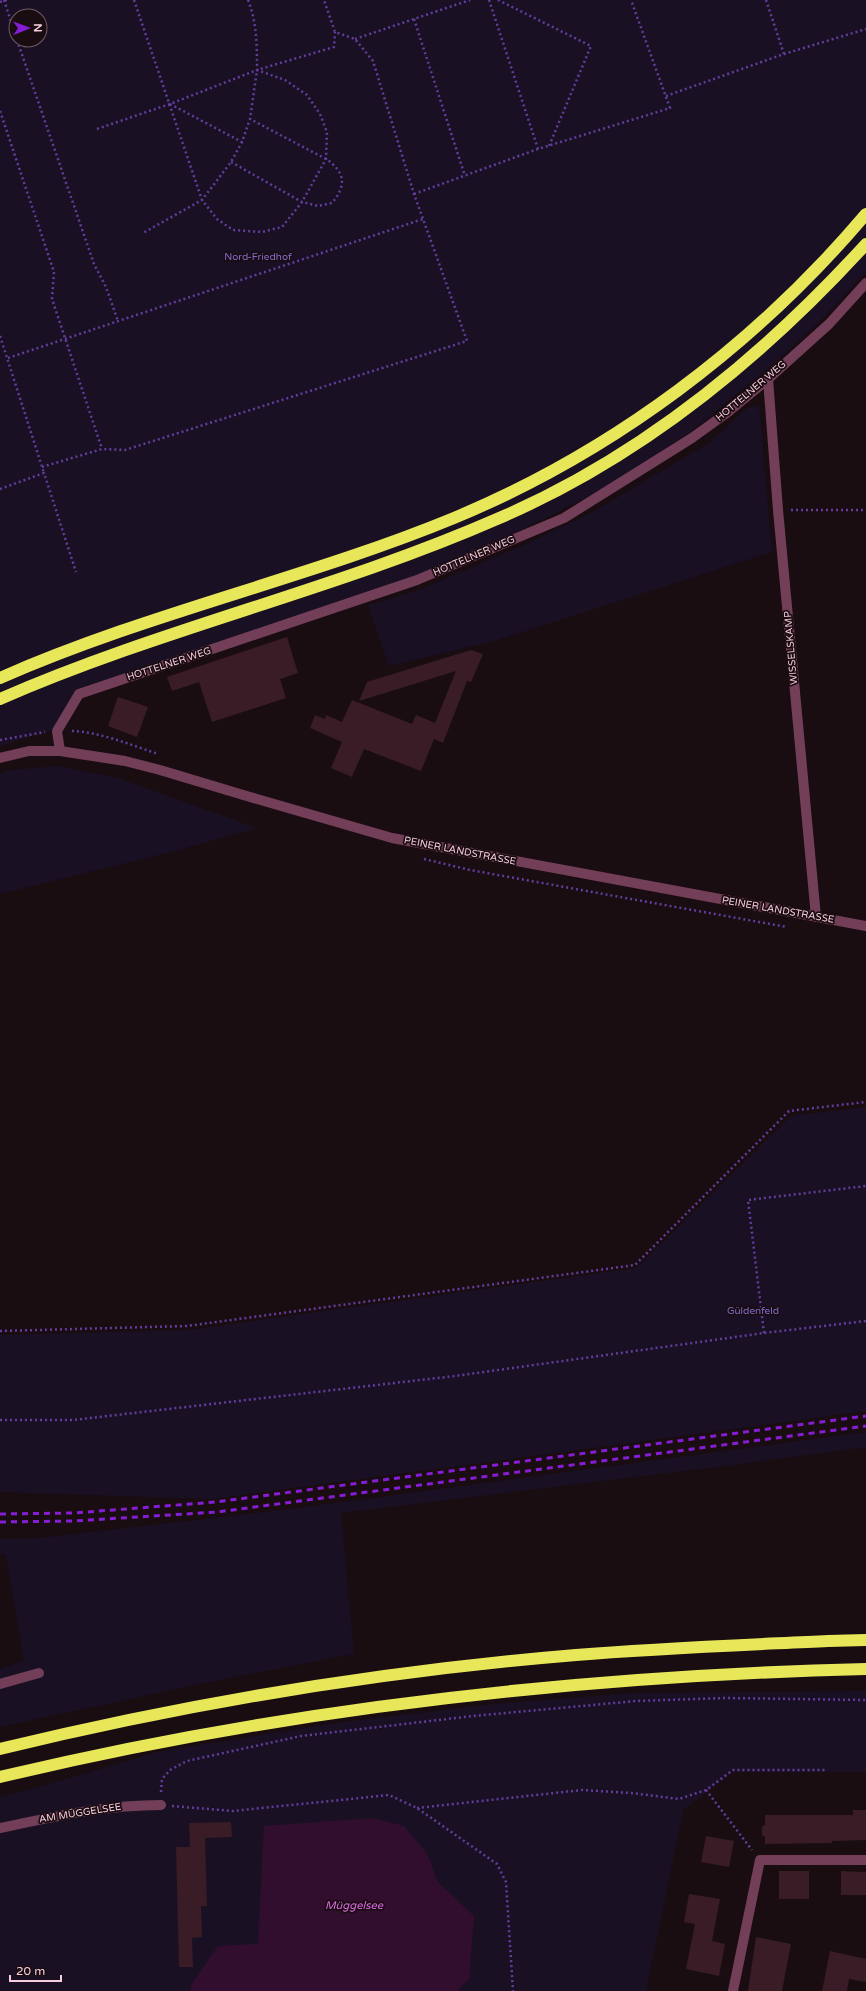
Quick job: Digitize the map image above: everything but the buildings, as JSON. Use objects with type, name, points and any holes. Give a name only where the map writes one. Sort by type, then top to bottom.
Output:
[{"type":"highway","points":[[0,678],[124,630],[349,556],[454,518],[493,500],[577,457],[630,425],[733,347],[819,267],[866,214]]},
{"type":"highway","points":[[0,699],[82,665],[418,552],[500,518],[545,496],[586,474],[634,445],[707,393],[744,363],[793,319],[866,244]]},
{"type":"highway","points":[[0,1749],[169,1712],[256,1695],[411,1672],[577,1655],[828,1640],[866,1640]]},
{"type":"highway","points":[[0,1777],[146,1745],[273,1721],[420,1700],[612,1682],[704,1676],[866,1669]]},
{"type":"street","name":"HOTTELNER WEG","points":[[57,731],[79,694],[417,580],[564,518],[692,438],[768,379],[829,324],[866,283]]},
{"type":"street","name":"WISSELSKAMP","points":[[768,379],[778,510],[816,917]]},
{"type":"street","points":[[57,731],[60,750]]},
{"type":"street","name":"PEINER LANDSTRASSE","points":[[0,758],[28,751],[60,750],[109,758],[160,770],[250,798],[392,838],[866,926]]},
{"type":"street","points":[[0,1684],[39,1673]]},
{"type":"street","name":"AM MÜGGELSEE","points":[[0,1828],[75,1812],[134,1805],[160,1805]]},
{"type":"street","points":[[733,1991],[760,1860],[866,1860]]},
{"type":"path","points":[[0,2],[5,0],[8,10]]},
{"type":"path","points":[[134,0],[202,200],[217,219],[233,230],[262,232],[282,227],[302,202],[326,159],[327,132],[320,114],[307,95],[285,80],[257,70]]},
{"type":"path","points":[[143,233],[202,200],[231,162],[242,142],[250,119],[257,70],[258,41],[254,15],[248,0]]},
{"type":"path","points":[[97,129],[170,104],[257,70],[334,46],[335,32],[324,0]]},
{"type":"path","points":[[355,39],[470,0]]},
{"type":"path","points":[[489,0],[538,149]]},
{"type":"path","points":[[498,0],[591,46],[549,146]]},
{"type":"path","points":[[414,194],[538,149],[670,108],[631,0]]},
{"type":"path","points":[[766,0],[784,54]]},
{"type":"path","points":[[414,19],[465,176]]},
{"type":"path","points":[[666,96],[784,54],[866,28]]},
{"type":"path","points":[[42,467],[102,449],[125,450],[467,341],[414,194],[373,61],[355,39],[335,32]]},
{"type":"path","points":[[20,48],[94,264],[106,287],[118,321]]},
{"type":"path","points":[[170,104],[242,142]]},
{"type":"path","points":[[0,111],[54,272],[52,299],[102,449]]},
{"type":"path","points":[[231,162],[302,202],[318,206],[332,203],[340,192],[342,180],[337,167],[326,159],[250,119]]},
{"type":"path","points":[[8,358],[423,219]]},
{"type":"path","points":[[0,336],[76,572]]},
{"type":"path","points":[[0,489],[44,473]]},
{"type":"path","points":[[778,510],[866,510]]},
{"type":"path","points":[[0,740],[57,731]]},
{"type":"path","points":[[0,1331],[187,1326],[635,1265],[789,1111],[866,1102]]},
{"type":"path","points":[[764,1333],[748,1200],[866,1186]]},
{"type":"path","points":[[0,1420],[74,1420],[455,1376],[764,1333],[866,1321]]},
{"type":"path","points":[[513,1991],[506,1882],[497,1864],[417,1808],[389,1795],[233,1811],[160,1805],[162,1779],[170,1770],[187,1761],[301,1736],[473,1716],[636,1701],[725,1698],[866,1700]]},
{"type":"path","points":[[417,1808],[582,1790],[631,1793],[679,1799],[706,1790],[733,1770],[826,1770]]},
{"type":"path","points":[[706,1790],[760,1860]]},
{"type":"green space","name":"Nord-Friedhof","points":[[0,0],[866,0],[866,272],[823,318],[769,368],[688,434],[596,493],[512,534],[416,576],[75,691],[55,729],[0,746]]},
{"type":"green space","points":[[759,405],[772,552],[494,641],[389,666],[368,605],[419,590],[528,543],[591,513],[709,443],[747,408]]},
{"type":"green space","points":[[59,766],[118,778],[257,828],[178,850],[0,894],[0,774],[11,770]]},
{"type":"green space","name":"Güldenfeld","points":[[866,1107],[866,1411],[212,1499],[0,1492],[0,1335],[188,1330],[636,1268],[791,1116]]},
{"type":"green space","points":[[866,1432],[866,1447],[341,1513],[354,1654],[214,1681],[0,1727],[0,1669],[24,1661],[6,1555],[0,1554],[0,1539],[40,1538],[290,1509]]},
{"type":"green space","points":[[866,1691],[866,1772],[733,1772],[683,1810],[646,1991],[0,1991],[0,1797],[157,1752],[343,1722],[484,1705],[633,1693]]},
{"type":"water","name":"Müggelsee","points":[[373,1818],[404,1826],[427,1853],[437,1881],[474,1916],[469,1979],[457,1991],[191,1991],[191,1985],[218,1946],[258,1944],[264,1826]]},
{"type":"railway","points":[[0,1514],[74,1513],[216,1502],[866,1416]]},
{"type":"railway","points":[[0,1522],[74,1521],[217,1512],[866,1426]]}]
